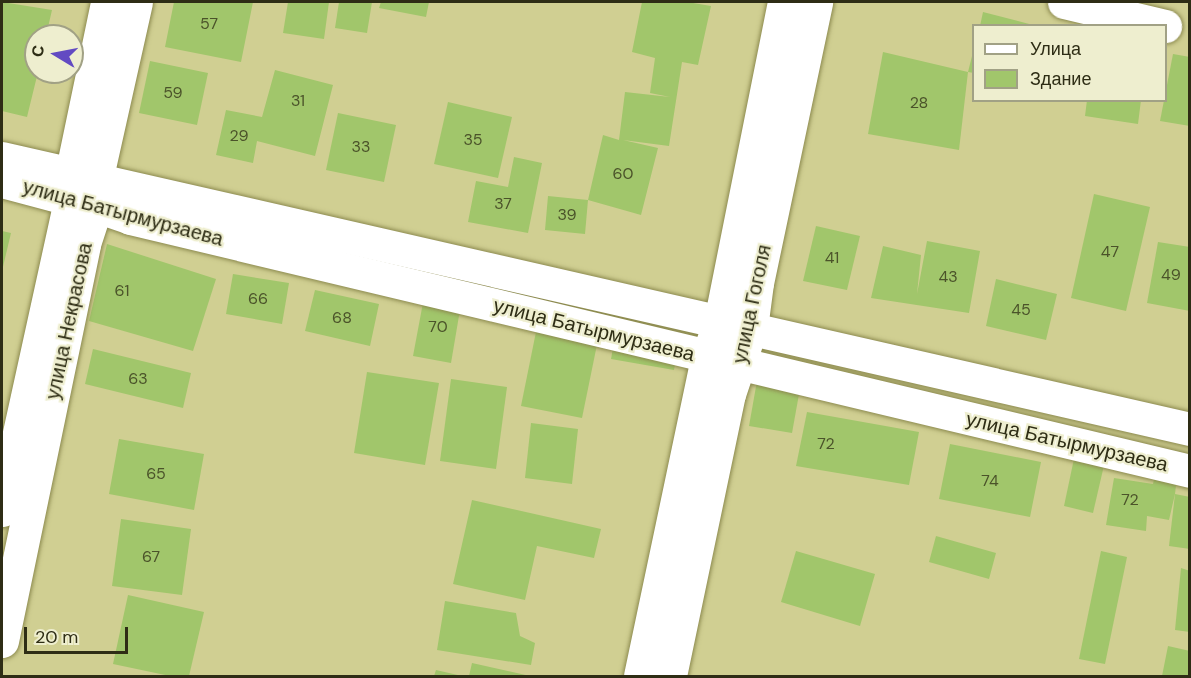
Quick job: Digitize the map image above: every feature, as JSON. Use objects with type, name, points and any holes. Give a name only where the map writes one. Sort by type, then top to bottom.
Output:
[{"type":"street","name":"улица Некрасова","points":[[2,641],[84,244],[83,191],[107,2]]},
{"type":"street","name":"улица Некрасова","points":[[2,510],[83,191],[136,2]]},
{"type":"street","name":"улица Гоголя","points":[[640,676],[707,357],[720,322],[784,2]]},
{"type":"street","name":"улица Гоголя","points":[[670,676],[729,394],[752,328],[757,283],[816,2]]},
{"type":"street","points":[[1064,2],[1157,24]]},
{"type":"street","points":[[1167,26],[1190,31]]},
{"type":"street","name":"улица Батырмурзаева","points":[[2,158],[83,191],[130,218],[740,366],[1190,471]]},
{"type":"street","name":"улица Батырмурзаева","points":[[2,181],[83,191],[752,328],[1190,429]]},
{"type":"building","points":[[2,2],[52,10],[49,24],[24,24],[24,84],[35,84],[27,117],[2,111]]},
{"type":"building","points":[[174,2],[253,2],[241,62],[165,47]]},
{"type":"building","points":[[288,2],[329,2],[324,39],[283,33]]},
{"type":"building","points":[[339,2],[372,2],[367,33],[335,28]]},
{"type":"building","points":[[381,2],[429,2],[426,17],[379,8]]},
{"type":"building","points":[[642,2],[687,2],[711,6],[698,65],[682,62],[669,146],[623,140],[658,148],[641,215],[588,200],[603,135],[619,140],[625,92],[670,97],[650,93],[655,58],[632,52]]},
{"type":"building","points":[[983,12],[1029,24],[980,24]]},
{"type":"building","points":[[883,52],[968,72],[959,150],[868,134]]},
{"type":"building","points":[[1173,54],[1190,57],[1190,126],[1160,121],[1164,102],[1167,102],[1167,85]]},
{"type":"building","points":[[972,56],[972,73],[968,72]]},
{"type":"building","points":[[150,61],[208,73],[197,125],[139,113]]},
{"type":"building","points":[[275,70],[333,85],[315,156],[257,141],[253,163],[216,155],[226,110],[262,117]]},
{"type":"building","points":[[448,102],[512,117],[498,178],[434,164]]},
{"type":"building","points":[[1087,102],[1141,102],[1138,124],[1085,116]]},
{"type":"building","points":[[338,113],[396,125],[384,182],[326,170]]},
{"type":"building","points":[[514,157],[542,163],[528,233],[468,222],[476,181],[508,187]]},
{"type":"building","points":[[1094,194],[1150,207],[1126,311],[1071,298]]},
{"type":"building","points":[[548,196],[588,200],[585,234],[545,230]]},
{"type":"building","points":[[816,226],[860,236],[847,290],[803,281]]},
{"type":"building","points":[[2,231],[11,233],[2,271]]},
{"type":"building","points":[[927,241],[980,251],[969,313],[871,298],[883,246],[921,255],[917,294]]},
{"type":"building","points":[[1158,242],[1190,247],[1190,311],[1147,303]]},
{"type":"building","points":[[107,244],[216,279],[193,351],[89,321]]},
{"type":"building","points":[[233,274],[289,283],[282,324],[226,314]]},
{"type":"building","points":[[996,279],[1057,294],[1046,340],[986,326]]},
{"type":"building","points":[[315,290],[379,304],[370,346],[305,331]]},
{"type":"building","points":[[425,292],[462,298],[451,363],[413,356]]},
{"type":"building","points":[[540,312],[601,325],[582,418],[521,406]]},
{"type":"building","points":[[617,326],[680,337],[674,370],[611,359]]},
{"type":"building","points":[[93,349],[191,373],[183,408],[85,384]]},
{"type":"building","points":[[760,364],[803,372],[792,433],[749,426]]},
{"type":"building","points":[[367,372],[439,383],[425,465],[354,453]]},
{"type":"building","points":[[451,379],[507,387],[496,469],[440,461]]},
{"type":"building","points":[[807,412],[919,432],[909,485],[796,466]]},
{"type":"building","points":[[531,423],[578,429],[572,484],[525,478]]},
{"type":"building","points":[[119,439],[204,454],[194,510],[109,494]]},
{"type":"building","points":[[950,444],[1041,462],[1030,517],[939,499]]},
{"type":"building","points":[[1075,454],[1105,461],[1093,513],[1064,506]]},
{"type":"building","points":[[1157,464],[1178,468],[1169,520],[1147,516],[1146,531],[1106,525],[1114,478],[1153,484]]},
{"type":"building","points":[[1175,494],[1190,497],[1190,549],[1169,546]]},
{"type":"building","points":[[472,500],[601,529],[594,558],[537,546],[525,600],[453,584]]},
{"type":"building","points":[[121,519],[191,529],[182,595],[112,586]]},
{"type":"building","points":[[936,536],[996,553],[989,579],[929,562]]},
{"type":"building","points":[[796,551],[875,574],[860,626],[781,602]]},
{"type":"building","points":[[1101,551],[1127,557],[1105,664],[1079,659]]},
{"type":"building","points":[[1181,568],[1190,571],[1190,632],[1175,630]]},
{"type":"building","points":[[128,595],[204,612],[189,676],[170,676],[113,664]]},
{"type":"building","points":[[445,601],[516,613],[520,636],[535,643],[531,665],[437,650]]},
{"type":"building","points":[[1168,646],[1190,651],[1190,676],[1162,676]]},
{"type":"building","points":[[472,663],[530,676],[469,676]]},
{"type":"building","points":[[436,670],[462,676],[434,676]]}]
